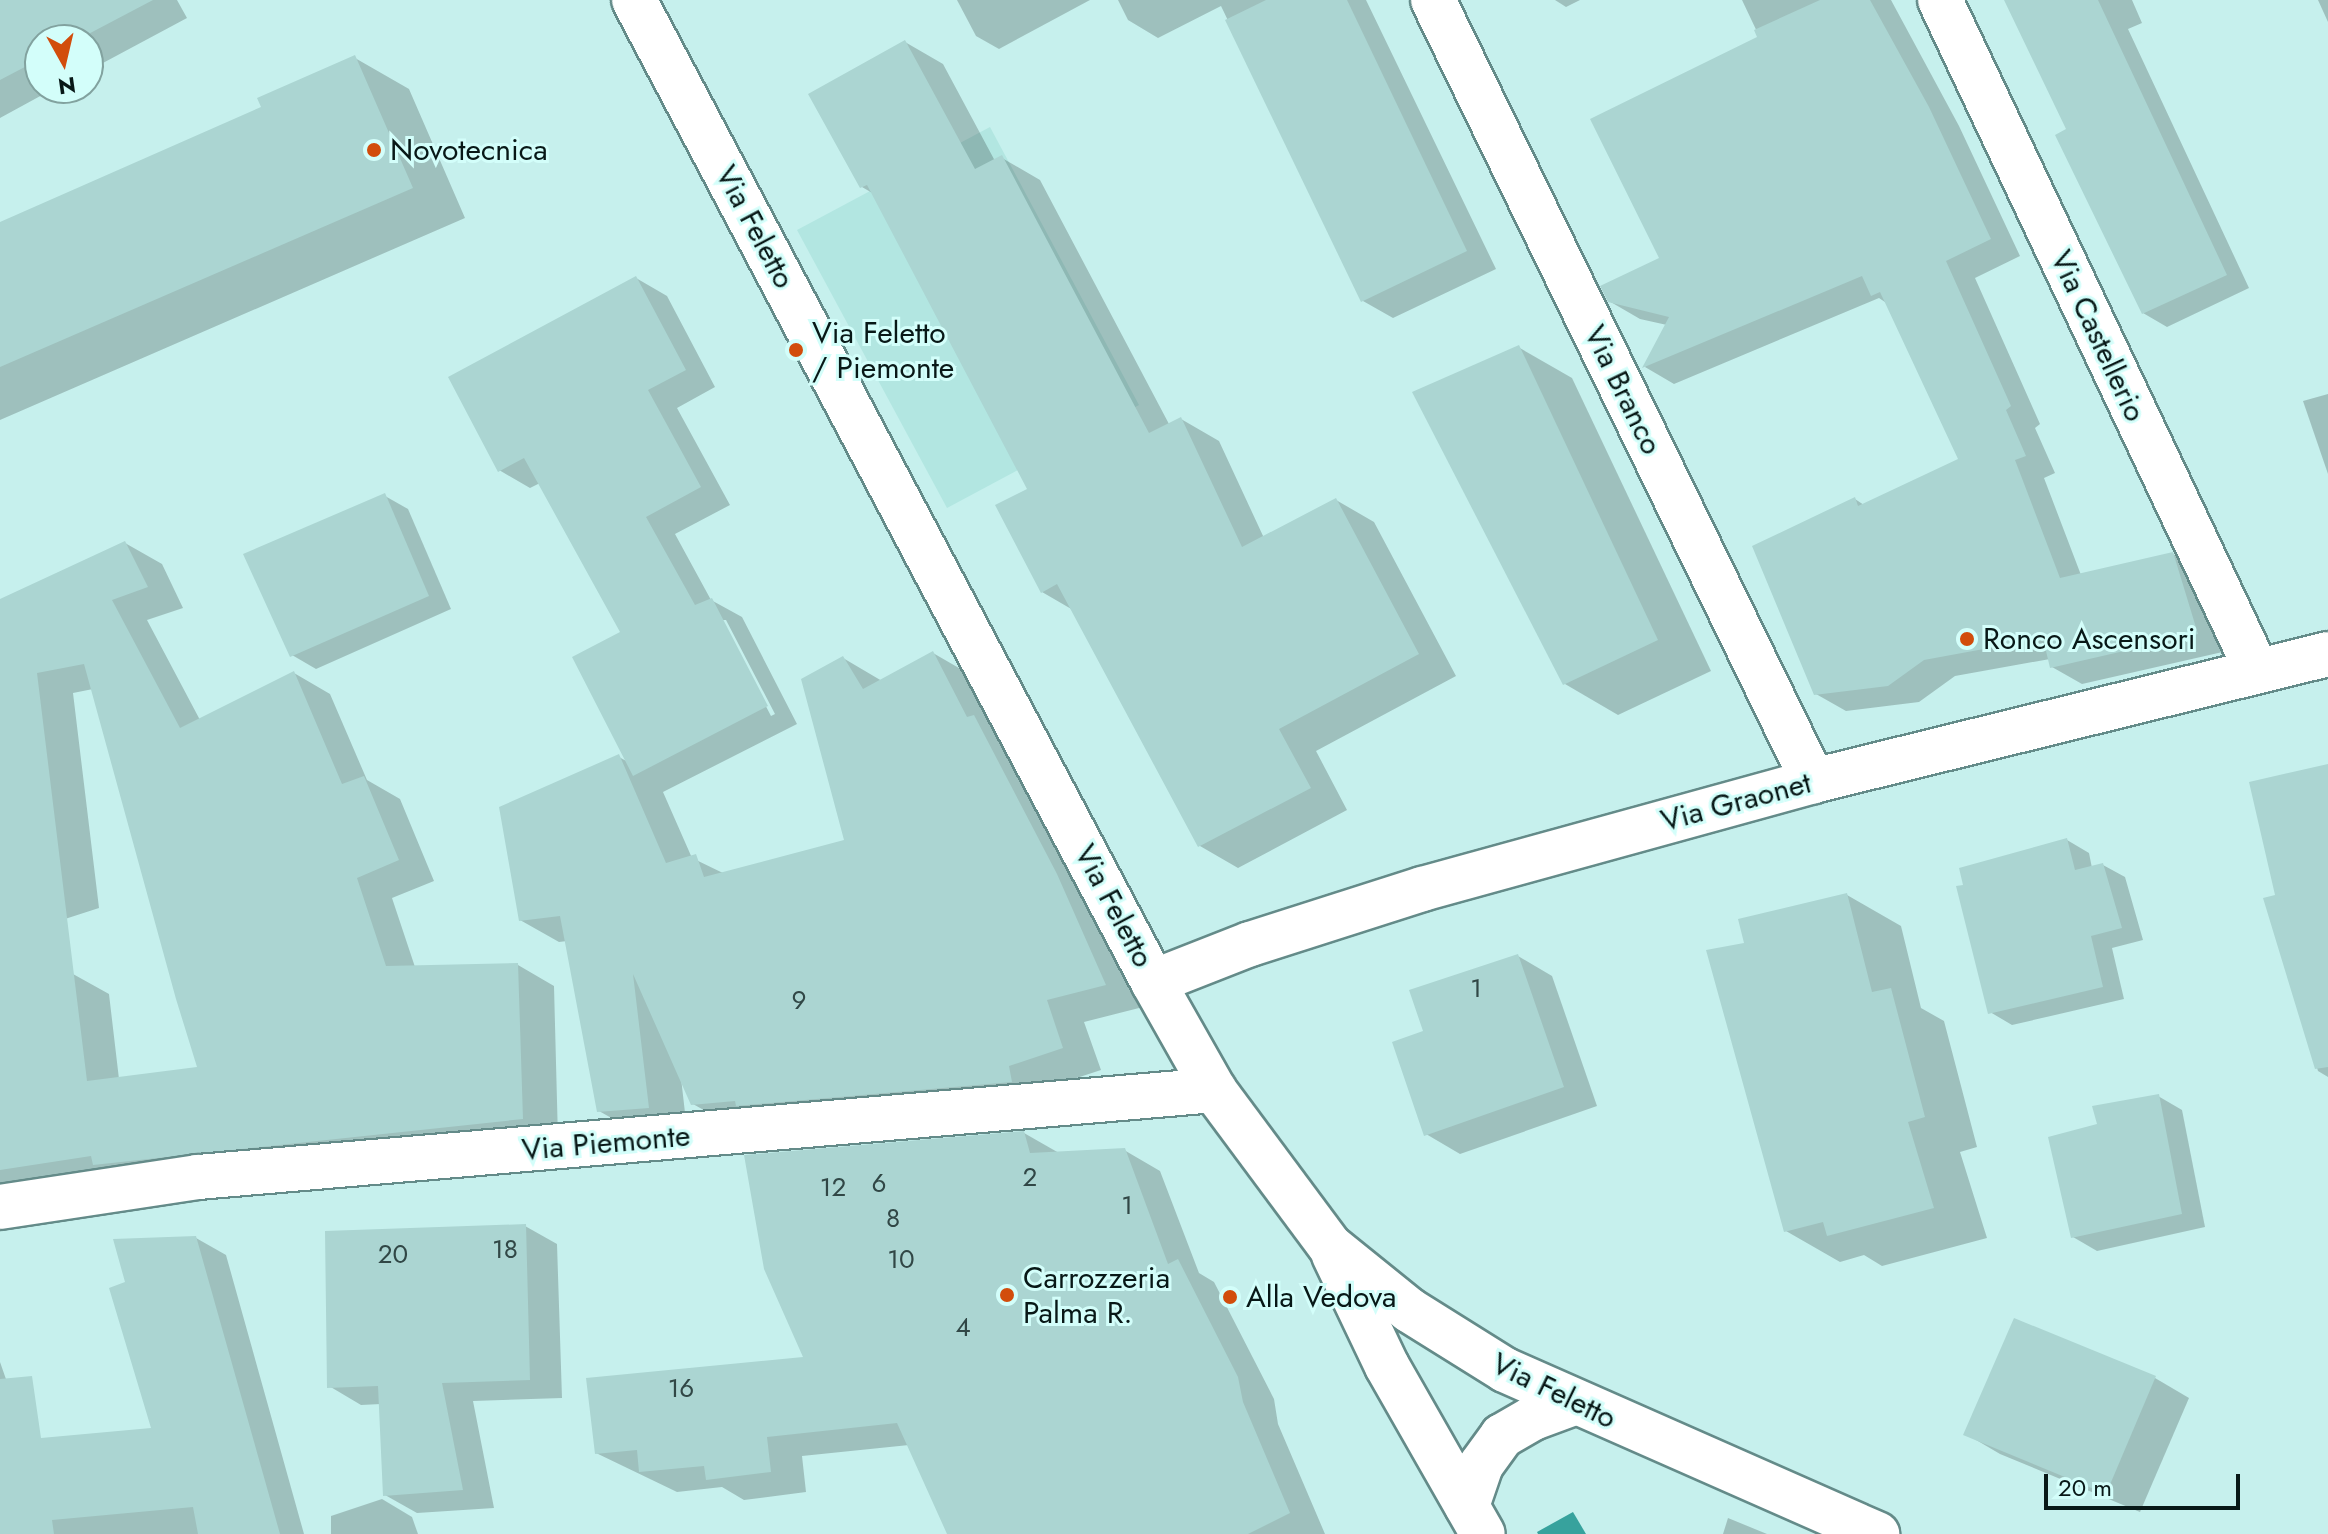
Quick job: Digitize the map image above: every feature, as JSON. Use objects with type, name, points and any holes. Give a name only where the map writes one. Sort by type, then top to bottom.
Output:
[{"type":"street","name":"Via Feletto","points":[[634,0],[1153,982],[1214,1090],[1330,1246],[1456,1342],[1574,1403],[1877,1534]]},
{"type":"street","name":"Via Branco","points":[[1433,0],[1813,781]]},
{"type":"street","name":"Via Castellerio","points":[[1940,0],[2257,671]]},
{"type":"street","name":"Via Graonet","points":[[1153,982],[1250,944],[1422,889],[1813,781],[2328,654]]},
{"type":"street","name":"Via Piemonte","points":[[0,1207],[198,1177],[1214,1090]]},
{"type":"street","points":[[1330,1246],[1387,1366],[1475,1520]]},
{"type":"street","points":[[1475,1520],[1481,1465],[1502,1436],[1533,1418],[1574,1403]]},
{"type":"shaded area","points":[[990,127],[1139,405],[947,508],[797,230]]},
{"type":"water","points":[[1573,1512],[1586,1534],[1538,1534],[1537,1532]]},
{"type":"building","points":[[0,0],[153,0],[104,26],[24,24],[24,67],[0,80]]},
{"type":"building","points":[[1266,0],[1347,0],[1467,251],[1361,302],[1225,20]]},
{"type":"building","points":[[1820,0],[1870,0],[1929,107],[1991,239],[1946,261],[2011,406],[2006,410],[2026,456],[2015,460],[2060,578],[2173,552],[2198,634],[2050,668],[2043,638],[1924,660],[1888,686],[1814,695],[1752,546],[1855,497],[1858,506],[1958,459],[1880,292],[1871,296],[1862,276],[1642,368],[1669,317],[1608,302],[1600,286],[1659,258],[1590,119],[1757,37],[1754,30]]},
{"type":"building","points":[[2004,0],[2098,0],[2227,275],[2142,314],[2055,135],[2066,129]]},
{"type":"building","points":[[905,40],[975,169],[1002,155],[1149,433],[1181,417],[1242,547],[1336,498],[1419,654],[1279,729],[1311,788],[1198,847],[1057,584],[1041,593],[995,505],[1027,489],[867,185],[860,188],[808,94]]},
{"type":"building","points":[[355,55],[413,188],[0,367],[0,222],[261,107],[257,98]]},
{"type":"building","points":[[636,276],[686,370],[648,390],[701,487],[646,517],[695,605],[712,598],[768,706],[633,776],[572,657],[620,632],[524,458],[498,472],[448,377]]},
{"type":"building","points":[[1519,345],[1658,640],[1563,685],[1412,392]]},
{"type":"building","points":[[385,493],[429,596],[290,657],[243,554]]},
{"type":"building","points":[[125,541],[148,587],[112,600],[180,728],[294,671],[342,784],[364,776],[399,860],[357,878],[386,966],[518,963],[523,1119],[93,1165],[91,1156],[0,1170],[0,599]],"holes":[[[84,664],[197,1067],[87,1081],[37,673]]]},
{"type":"building","points":[[933,651],[967,717],[974,715],[1057,874],[1106,985],[1047,1000],[1063,1048],[1009,1066],[1012,1082],[736,1106],[735,1101],[691,1105],[633,974],[649,1108],[597,1112],[560,916],[519,921],[499,807],[619,754],[666,863],[696,854],[704,877],[844,840],[801,679],[843,656],[863,689]]},
{"type":"building","points":[[2328,764],[2328,1067],[2315,1069],[2263,898],[2275,895],[2249,782]]},
{"type":"building","points":[[2067,838],[2075,870],[2103,863],[2122,928],[2091,936],[2103,987],[1988,1014],[1956,886],[1963,885],[1959,868]]},
{"type":"building","points":[[1847,893],[1872,992],[1891,988],[1925,1117],[1908,1122],[1934,1208],[1827,1236],[1823,1222],[1784,1232],[1706,950],[1744,943],[1738,919]]},
{"type":"building","points":[[1518,954],[1564,1087],[1424,1136],[1392,1042],[1423,1031],[1409,990]]},
{"type":"building","points":[[2159,1094],[2182,1214],[2071,1238],[2048,1137],[2097,1124],[2092,1106]]},
{"type":"building","points":[[1024,1131],[1030,1153],[1125,1148],[1168,1264],[1178,1259],[1238,1377],[1243,1402],[1290,1513],[1248,1534],[947,1534],[897,1423],[767,1437],[771,1472],[706,1480],[704,1466],[639,1472],[637,1450],[595,1454],[586,1378],[803,1357],[764,1269],[744,1155]]},
{"type":"building","points":[[526,1224],[530,1380],[442,1383],[463,1490],[383,1496],[378,1386],[327,1388],[325,1231]]},
{"type":"building","points":[[196,1236],[280,1534],[198,1534],[193,1507],[52,1520],[54,1534],[0,1534],[0,1379],[32,1376],[41,1438],[151,1428],[109,1288],[125,1282],[113,1239]]},
{"type":"building","points":[[2014,1318],[2156,1376],[2106,1494],[1963,1435]]},
{"type":"place","name":"Novotecnica","points":[[374,150]]},
{"type":"place","name":"Via Feletto / Piemonte","points":[[796,350]]},
{"type":"place","name":"Ronco Ascensori","points":[[1967,639]]},
{"type":"place","name":"Carrozzeria Palma R.","points":[[1007,1295]]},
{"type":"place","name":"Alla Vedova","points":[[1230,1297]]}]
